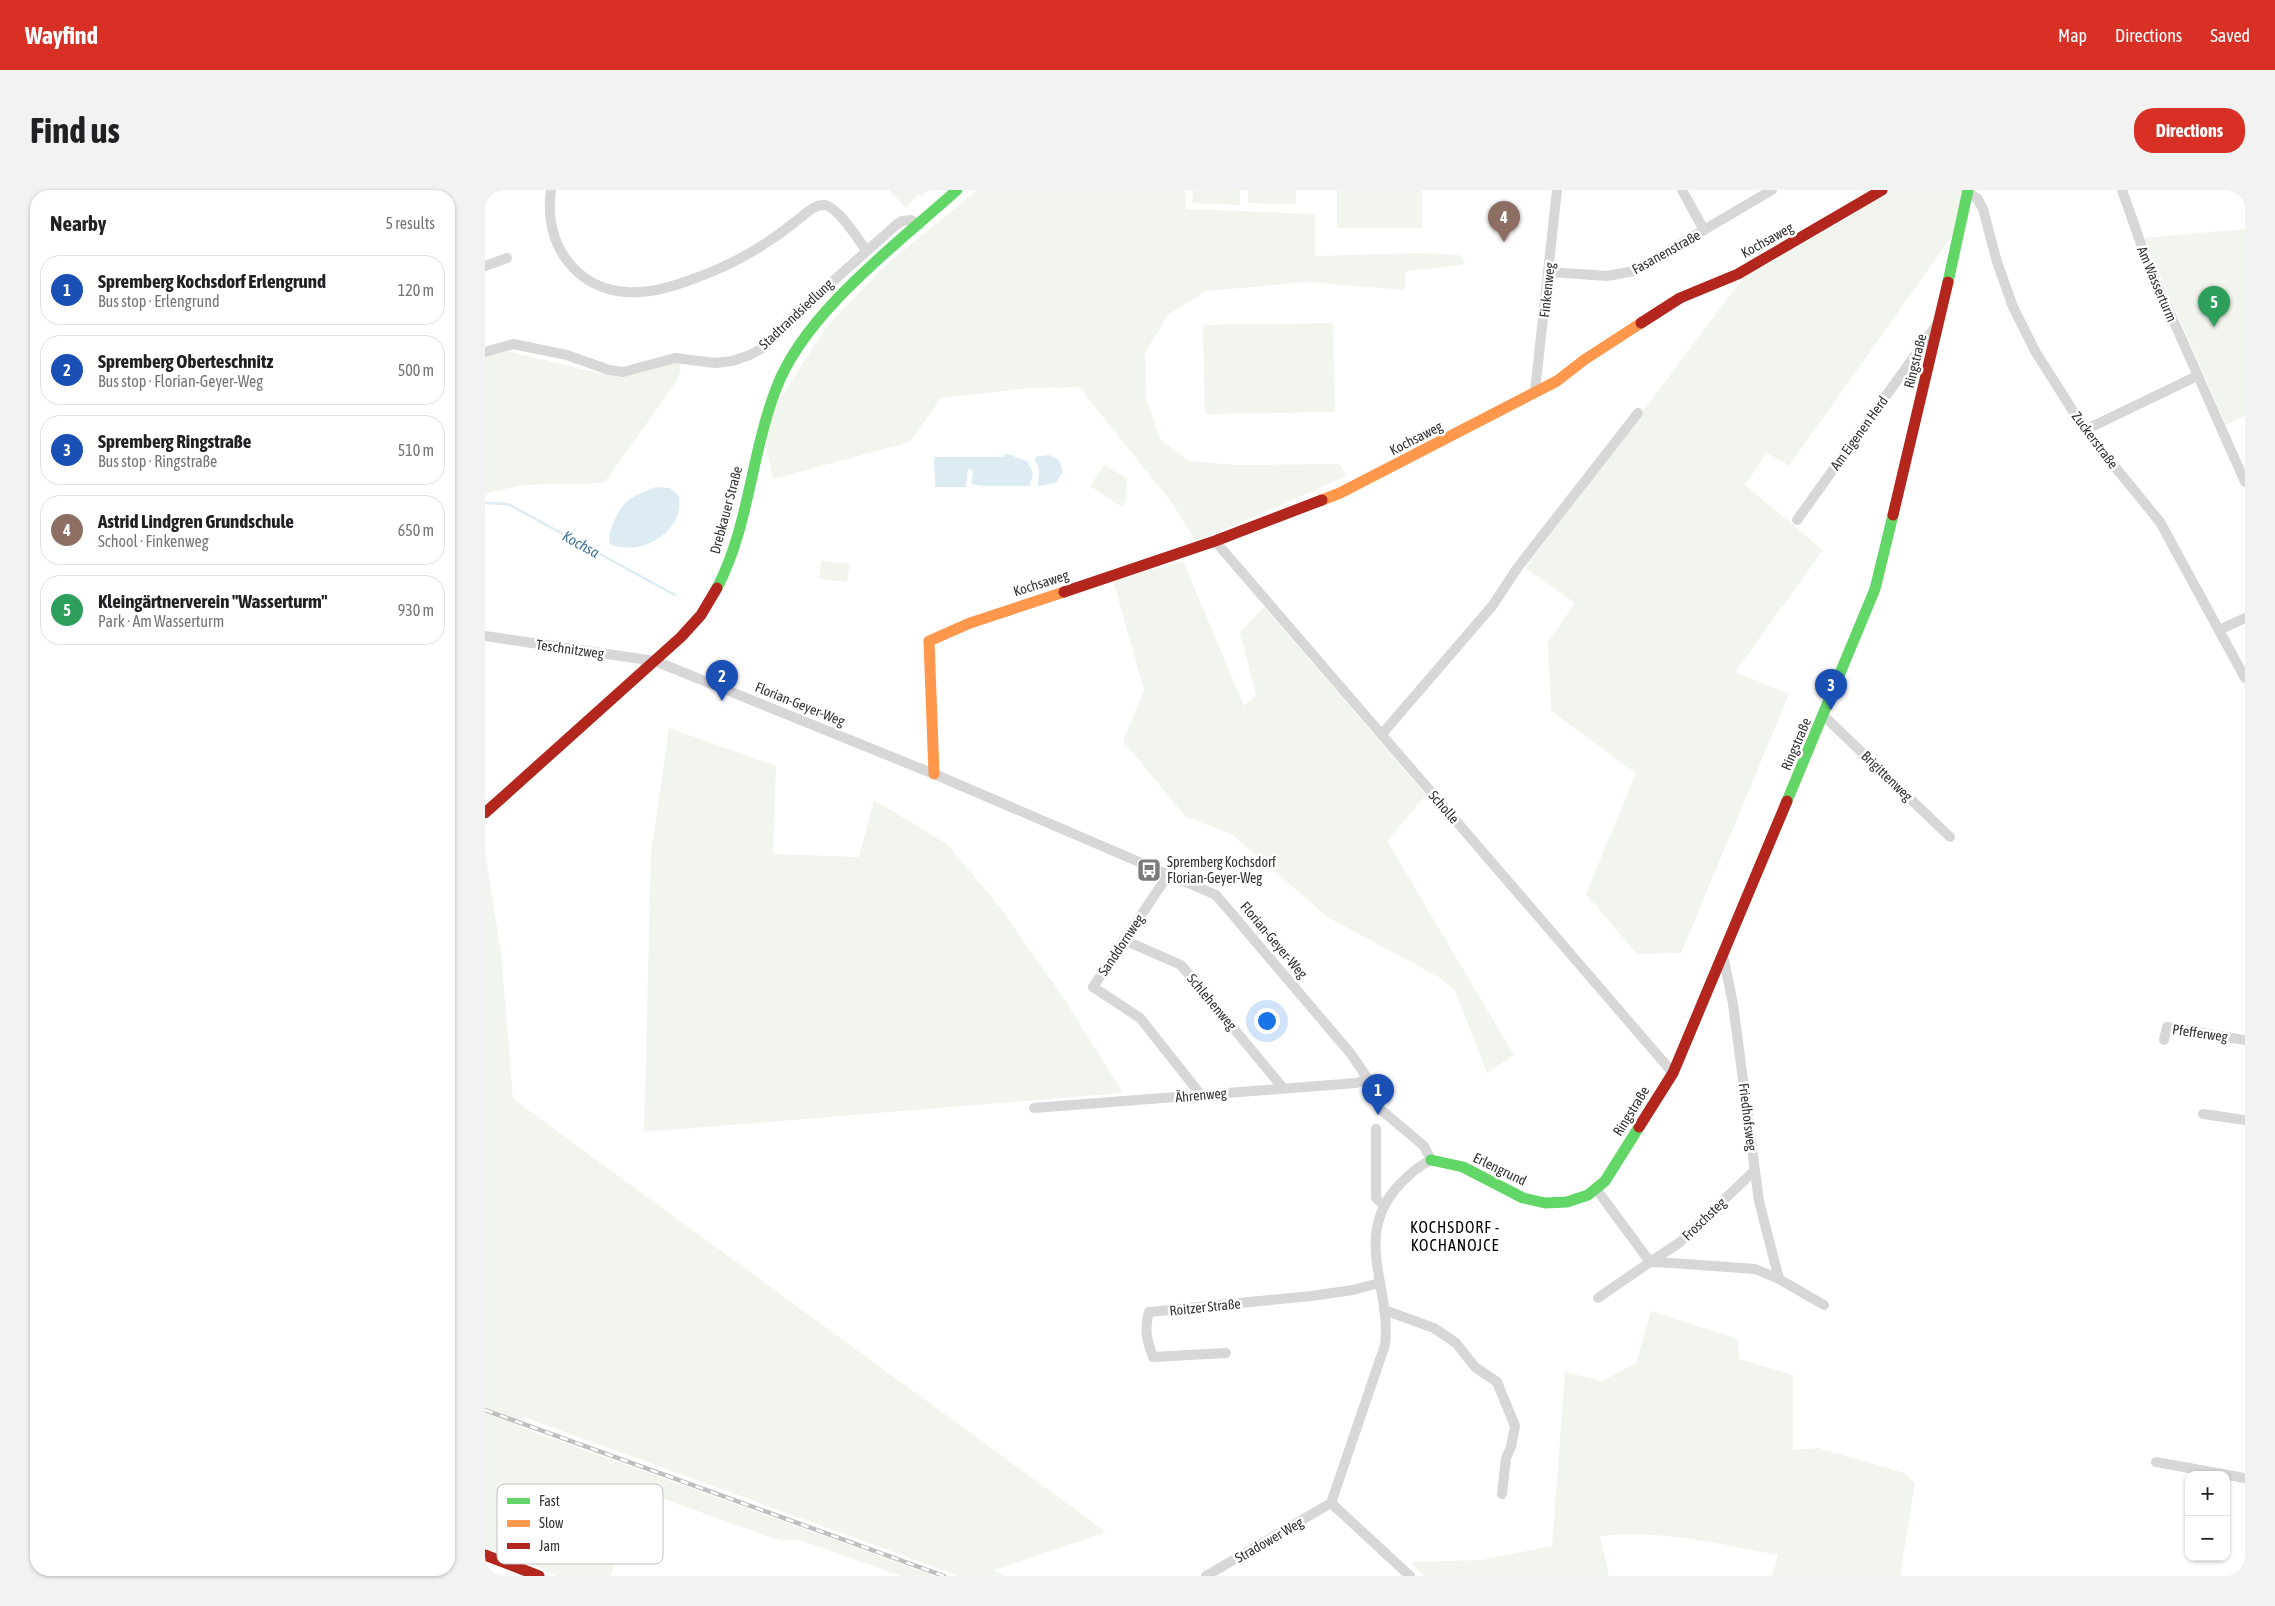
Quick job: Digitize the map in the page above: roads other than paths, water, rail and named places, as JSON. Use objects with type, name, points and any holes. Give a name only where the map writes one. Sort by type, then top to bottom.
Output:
[{"type":"street","points":[[551,190],[549,215],[551,227],[560,250],[583,276],[599,286],[612,290],[642,292],[664,288],[707,274],[739,259],[773,239],[809,210],[820,204],[829,205],[839,213],[867,250]]},
{"type":"street","name":"Drebkauer Straße","points":[[485,813],[655,661],[692,626],[709,604],[737,536],[759,443],[776,388],[789,358],[813,325],[860,278],[957,190]]},
{"type":"street","name":"Finkenweg","points":[[1535,391],[1557,190]]},
{"type":"street","points":[[1682,190],[1705,230]]},
{"type":"street","name":"Fasanenstraße","points":[[1549,272],[1607,276],[1622,275],[1634,271],[1772,190]]},
{"type":"street","name":"Kochsaweg","points":[[934,774],[929,641],[970,622],[1215,541],[1340,493],[1557,381],[1584,360],[1680,298],[1729,279],[1882,190]]},
{"type":"street","name":"Am Wasserturm","points":[[2122,190],[2147,261],[2245,482]]},
{"type":"street","name":"Ringstraße","points":[[1597,1190],[1673,1073],[1824,716],[1875,589],[1940,322],[1968,191]]},
{"type":"street","name":"Zuckerstraße","points":[[1968,191],[1977,198],[1983,209],[1997,262],[2013,307],[2035,350],[2085,430],[2160,522],[2245,678]]},
{"type":"street","name":"Stadtrandsiedlung","points":[[485,352],[513,344],[567,355],[609,370],[623,372],[675,358],[715,363],[732,361],[750,355],[766,346],[785,325],[867,250],[902,221],[913,220],[919,225]]},
{"type":"street","points":[[485,266],[507,258]]},
{"type":"street","name":"Am Eigenen Herd","points":[[1797,520],[1940,322]]},
{"type":"street","points":[[2085,430],[2197,376]]},
{"type":"street","points":[[1382,734],[1493,605],[1518,567],[1638,413]]},
{"type":"street","name":"Scholle","points":[[1215,541],[1673,1073]]},
{"type":"street","points":[[2219,630],[2245,618]]},
{"type":"street","name":"Teschnitzweg","points":[[485,636],[655,661]]},
{"type":"street","name":"Florian-Geyer-Weg","points":[[655,661],[934,774],[1216,895],[1351,1054],[1369,1079],[1380,1109],[1425,1146],[1431,1160]]},
{"type":"street","name":"Brigittenweg","points":[[1824,716],[1950,837]]},
{"type":"street","name":"Sanddornweg","points":[[1168,875],[1093,987],[1140,1018],[1201,1095]]},
{"type":"street","name":"Schlehenweg","points":[[1124,940],[1181,965],[1283,1088]]},
{"type":"street","name":"Friedhofsweg","points":[[1723,954],[1733,1004],[1759,1201],[1779,1279]]},
{"type":"street","name":"Pfefferweg","points":[[2164,1040],[2167,1027],[2245,1040]]},
{"type":"street","name":"Ährenweg","points":[[1034,1108],[1356,1083],[1369,1079]]},
{"type":"street","points":[[2203,1114],[2245,1120]]},
{"type":"street","points":[[1376,1129],[1377,1198],[1384,1204]]},
{"type":"street","points":[[1410,1576],[1331,1503],[1385,1345],[1387,1325],[1379,1283],[1375,1236],[1379,1217],[1384,1204],[1392,1193],[1413,1171],[1431,1160]]},
{"type":"street","name":"Erlengrund","points":[[1431,1160],[1455,1164],[1523,1198],[1561,1203],[1578,1200],[1597,1190]]},
{"type":"street","name":"Froschsteg","points":[[1650,1262],[1679,1243],[1755,1171]]},
{"type":"street","points":[[1597,1190],[1650,1262]]},
{"type":"street","points":[[1598,1298],[1650,1262],[1755,1269],[1779,1279],[1824,1304]]},
{"type":"street","name":"Roitzer Straße","points":[[1226,1352],[1153,1357],[1145,1325],[1149,1312],[1311,1296],[1353,1290],[1379,1283]]},
{"type":"street","points":[[1384,1310],[1435,1328],[1456,1343],[1475,1367],[1497,1382],[1515,1426],[1511,1447],[1506,1458],[1502,1494]]},
{"type":"street","points":[[2155,1462],[2245,1478]]},
{"type":"street","name":"Stradower Weg","points":[[1206,1576],[1331,1503]]},
{"type":"street","points":[[485,1555],[497,1560]]},
{"type":"street","points":[[508,1564],[539,1576]]},
{"type":"waterway","name":"Kochsa","points":[[485,503],[508,504],[675,595]]},
{"type":"railway","points":[[485,1410],[944,1576]]},
{"type":"place","name":"Astrid Lindgren Grundschule","points":[[1504,242]]},
{"type":"place","name":"Kleingärtnerverein \"Wasserturm\"","points":[[2214,327]]},
{"type":"place","name":"Spremberg Oberteschnitz","points":[[722,701]]},
{"type":"place","name":"Spremberg Ringstraße","points":[[1831,710]]},
{"type":"place","name":"Spremberg Kochsdorf Florian-Geyer-Weg","points":[[1149,870]]},
{"type":"place","name":"Spremberg Kochsdorf Erlengrund","points":[[1378,1115]]},
{"type":"district","name":"KOCHSDORF - KOCHANOJCE","points":[[1455,1236]]}]
